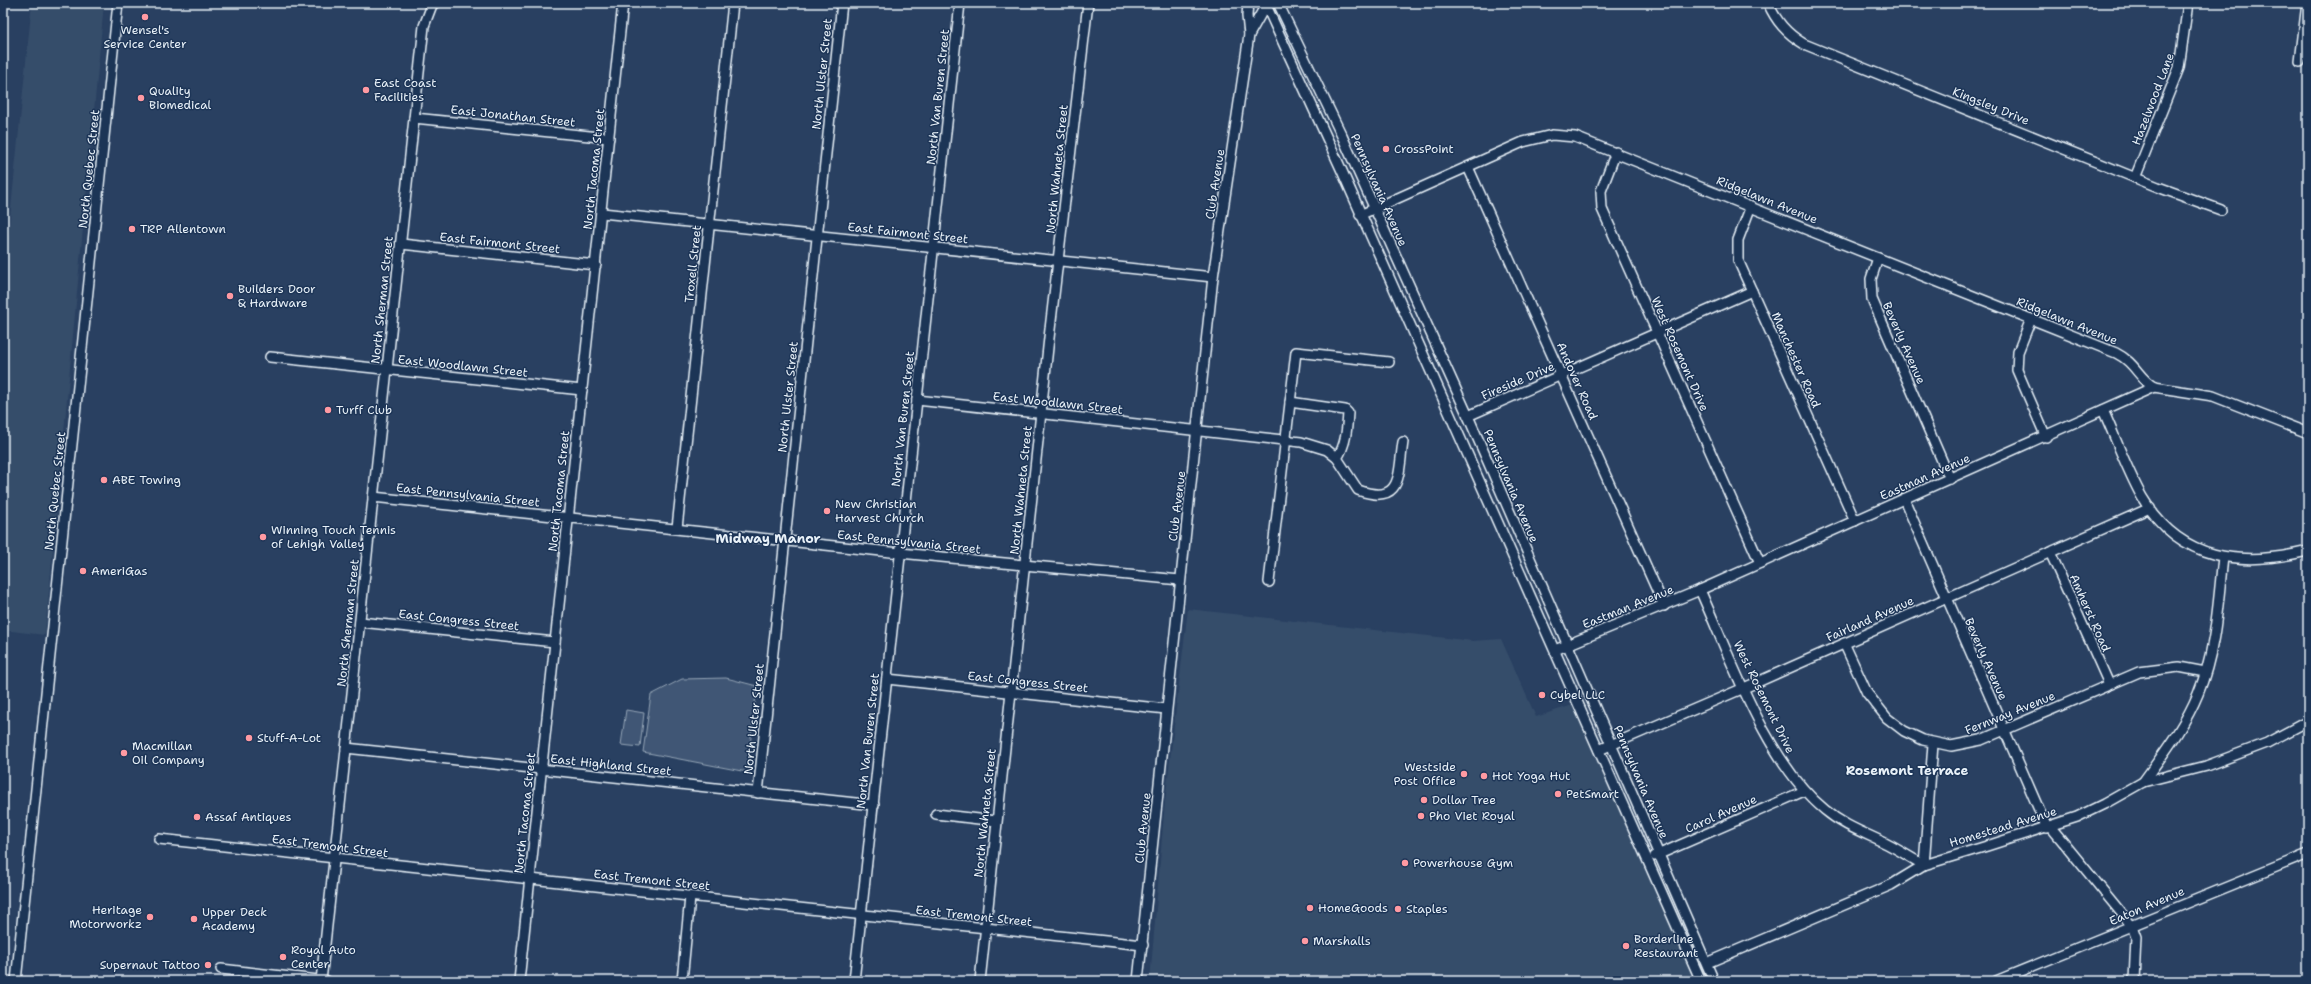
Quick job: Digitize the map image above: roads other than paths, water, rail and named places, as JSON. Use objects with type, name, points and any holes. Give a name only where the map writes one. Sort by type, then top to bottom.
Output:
[{"type":"street","name":"North Quebec Street","points":[[16,981],[118,3]]},
{"type":"street","name":"North Tacoma Street","points":[[520,981],[623,3]]},
{"type":"street","name":"Troxell Street","points":[[677,528],[733,3]]},
{"type":"street","name":"North Ulster Street","points":[[758,793],[842,3]]},
{"type":"street","name":"North Van Buren Street","points":[[854,981],[960,3]]},
{"type":"street","name":"North Wahneta Street","points":[[980,981],[1010,692],[1088,3]]},
{"type":"street","name":"Club Avenue","points":[[1138,981],[1143,946],[1166,709],[1213,277],[1249,35],[1246,16],[1248,3]]},
{"type":"street","name":"Pennsylvania Avenue","points":[[1278,3],[1468,416],[1714,981]]},
{"type":"street","name":"Kingsley Drive","points":[[1768,3],[1774,16],[1785,30],[1804,44],[2135,178],[2221,210]]},
{"type":"street","name":"Hazelwood Lane","points":[[2135,178],[2179,68],[2188,3]]},
{"type":"street","points":[[2300,62],[2307,3]]},
{"type":"street","name":"North Sherman Street","points":[[323,981],[334,859],[424,26],[434,4]]},
{"type":"street","name":"Club Avenue","points":[[1249,35],[1266,4]]},
{"type":"street","name":"Pennsylvania Avenue","points":[[1266,4],[1555,650],[1701,981]]},
{"type":"street","name":"East Jonathan Street","points":[[414,118],[609,138]]},
{"type":"street","name":"Ridgelawn Avenue","points":[[1360,215],[1523,142],[1552,135],[1575,137],[1751,206],[2124,357],[2137,368],[2149,384],[2154,387]]},
{"type":"street","name":"West Rosemont Drive","points":[[1616,152],[1601,191],[1602,209],[1760,563]]},
{"type":"street","name":"Andover Road","points":[[1468,166],[1664,606]]},
{"type":"street","name":"Manchester Road","points":[[1751,206],[1738,240],[1738,260],[1855,521]]},
{"type":"street","name":"East Fairmont Street","points":[[602,213],[1213,277]]},
{"type":"street","name":"East Fairmont Street","points":[[401,244],[596,265]]},
{"type":"street","name":"Beverly Avenue","points":[[1878,258],[1871,279],[1872,299],[1950,479]]},
{"type":"street","name":"Fireside Drive","points":[[1468,416],[1752,291]]},
{"type":"street","points":[[2030,319],[2018,352],[2018,370],[2046,437]]},
{"type":"street","points":[[1269,582],[1296,352],[1389,362]]},
{"type":"street","name":"East Woodlawn Street","points":[[270,357],[582,390]]},
{"type":"street","points":[[2154,387],[2213,396],[2308,434]]},
{"type":"street","name":"Eastman Avenue","points":[[1555,650],[1664,606],[2046,437],[2154,387]]},
{"type":"street","name":"East Woodlawn Street","points":[[917,400],[1286,440],[1313,444],[1338,458]]},
{"type":"street","points":[[1290,402],[1345,410],[1348,413],[1344,449],[1338,458],[1358,490],[1377,495],[1388,493],[1396,486],[1403,442]]},
{"type":"street","points":[[2103,410],[2136,484],[2150,508],[2179,537],[2200,549],[2223,557],[2268,559],[2308,551]]},
{"type":"street","name":"East Pennsylvania Street","points":[[373,497],[677,528],[1024,566],[1180,580]]},
{"type":"street","name":"Beverly Avenue","points":[[1904,499],[1946,598],[2048,827],[2132,926],[2136,937],[2134,981]]},
{"type":"street","name":"Fairland Avenue","points":[[1599,750],[1744,688],[2150,508]]},
{"type":"street","name":"Amherst Road","points":[[2050,552],[2109,684]]},
{"type":"street","points":[[2143,782],[2169,746],[2189,712],[2205,672],[2215,628],[2223,557]]},
{"type":"street","name":"West Rosemont Drive","points":[[1700,590],[1744,688],[1780,759],[1804,790],[1840,821],[1924,865]]},
{"type":"street","name":"East Congress Street","points":[[360,622],[555,642]]},
{"type":"street","name":"Fernway Avenue","points":[[1844,644],[1864,687],[1879,710],[1904,731],[1933,744],[1951,746],[1966,744],[2004,730],[2139,672],[2160,668],[2188,668],[2205,672]]},
{"type":"street","name":"East Congress Street","points":[[887,679],[1166,709]]},
{"type":"street","name":"Homestead Avenue","points":[[1707,963],[1891,885],[1924,865],[2048,827],[2104,804],[2143,782],[2206,766],[2267,744],[2308,721]]},
{"type":"street","points":[[1924,865],[1933,744]]},
{"type":"street","name":"East Highland Street","points":[[346,748],[874,805]]},
{"type":"street","name":"Carol Avenue","points":[[1648,859],[1804,790]]},
{"type":"street","points":[[936,814],[996,821]]},
{"type":"street","name":"East Tremont Street","points":[[159,840],[1143,946]]},
{"type":"street","name":"Eaton Avenue","points":[[1996,981],[2308,854]]},
{"type":"street","points":[[682,981],[690,897]]},
{"type":"street","points":[[221,969],[323,981]]},
{"type":"place","name":"Wensel's Service Center","points":[[145,17]]},
{"type":"place","name":"East Coast Facilities","points":[[366,90]]},
{"type":"place","name":"Quality Biomedical","points":[[141,98]]},
{"type":"place","name":"CrossPoint","points":[[1386,149]]},
{"type":"place","name":"TRP Allentown","points":[[132,229]]},
{"type":"place","name":"Builders Door & Hardware","points":[[230,296]]},
{"type":"place","name":"Turff Club","points":[[328,410]]},
{"type":"place","name":"ABE Towing","points":[[104,480]]},
{"type":"place","name":"New Christian Harvest Church","points":[[827,511]]},
{"type":"place","name":"Winning Touch Tennis of Lehigh Valley","points":[[263,537]]},
{"type":"place","name":"AmeriGas","points":[[83,571]]},
{"type":"place","name":"Cybel LLC","points":[[1542,695]]},
{"type":"place","name":"Stuff-A-Lot","points":[[249,738]]},
{"type":"place","name":"Macmillan Oil Company","points":[[124,753]]},
{"type":"place","name":"Westside Post Office","points":[[1464,774]]},
{"type":"place","name":"Hot Yoga Hut","points":[[1484,776]]},
{"type":"place","name":"PetSmart","points":[[1558,794]]},
{"type":"place","name":"Dollar Tree","points":[[1424,800]]},
{"type":"place","name":"Pho Viet Royal","points":[[1421,816]]},
{"type":"place","name":"Assaf Antiques","points":[[197,817]]},
{"type":"place","name":"Powerhouse Gym","points":[[1405,863]]},
{"type":"place","name":"HomeGoods","points":[[1310,908]]},
{"type":"place","name":"Staples","points":[[1398,909]]},
{"type":"place","name":"Heritage Motorworkz","points":[[150,917]]},
{"type":"place","name":"Upper Deck Academy","points":[[194,919]]},
{"type":"place","name":"Marshalls","points":[[1305,941]]},
{"type":"place","name":"Borderline Restaurant","points":[[1626,946]]},
{"type":"place","name":"Royal Auto Center","points":[[283,957]]},
{"type":"place","name":"Supernaut Tattoo","points":[[208,965]]},
{"type":"district","name":"Midway Manor","points":[[768,538]]},
{"type":"district","name":"Rosemont Terrace","points":[[1907,770]]}]
